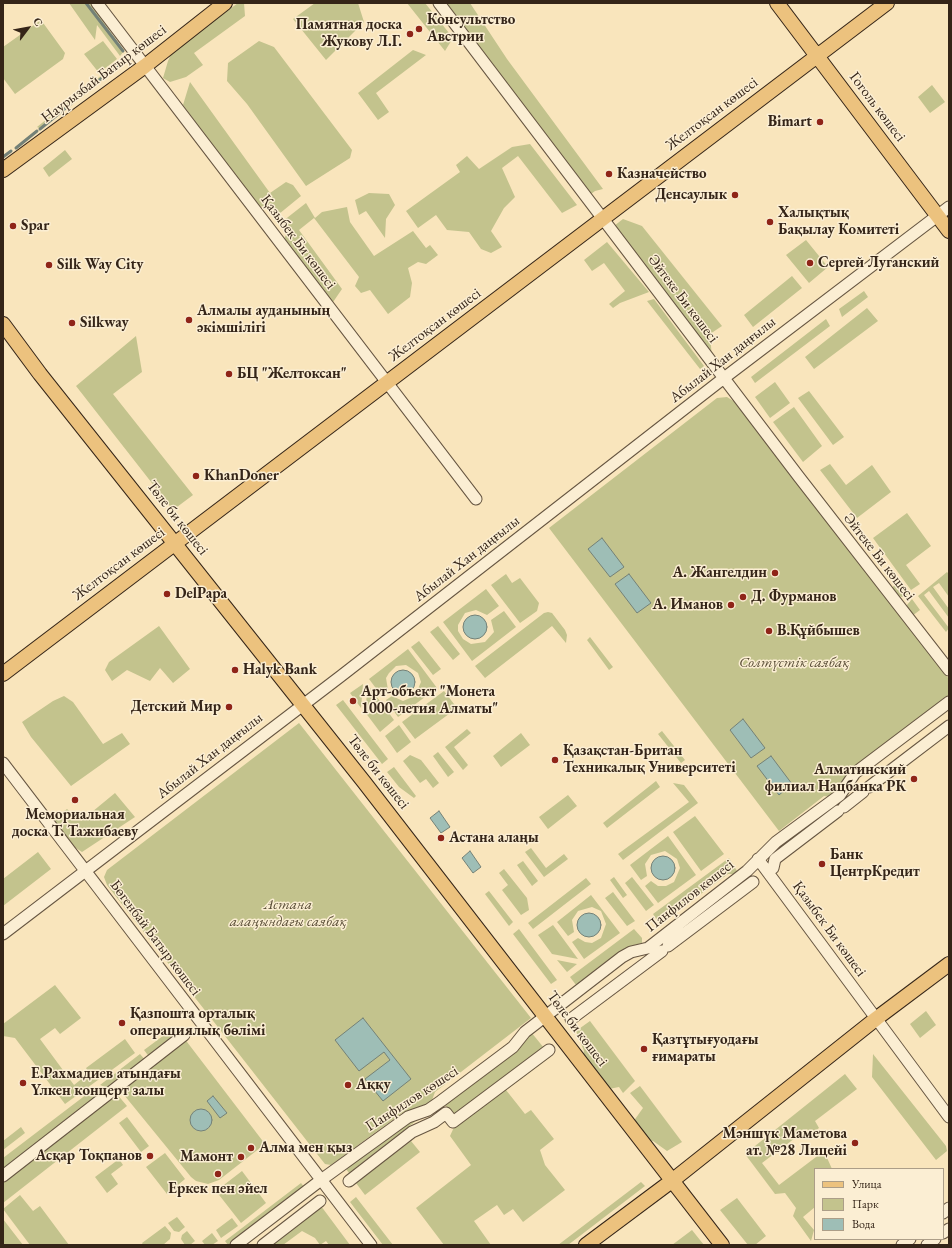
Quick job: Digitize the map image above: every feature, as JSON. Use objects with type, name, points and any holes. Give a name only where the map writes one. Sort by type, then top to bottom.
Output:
[{"type":"main road","name":"Наурызбай Батыр көшесі","points":[[3,170],[145,66],[224,3]]},
{"type":"main road","name":"Гоголь көшесі","points":[[777,3],[949,231]]},
{"type":"main road","name":"Желтоқсан көшесі","points":[[3,674],[887,3]]},
{"type":"main road","name":"Төле би көшесі","points":[[3,324],[44,379],[176,543],[302,704],[722,1245]]},
{"type":"main road","points":[[586,1245],[673,1180],[877,1018],[949,964]]},
{"type":"street","name":"Қазыбек Би көшесі","points":[[97,3],[476,499]]},
{"type":"street","name":"Әйтеке Би көшесі","points":[[439,3],[724,378],[949,670]]},
{"type":"street","name":"Абылай Хан даңғылы","points":[[3,934],[724,378],[949,207]]},
{"type":"street","name":"Панфилов көшесі","points":[[236,1245],[321,1180],[408,1117],[428,1110],[441,1101],[513,1047],[524,1033],[622,957],[631,952],[648,948],[747,871],[776,842],[840,794],[855,773],[949,702]]},
{"type":"street","points":[[773,868],[775,859],[949,726]]},
{"type":"street","name":"Бөгенбай Батыр көшесі","points":[[3,763],[371,1245]]},
{"type":"street","name":"Қазыбек Би көшесі","points":[[758,859],[877,1018]]},
{"type":"street","name":"Панфилов көшесі","points":[[571,1019],[753,882]]},
{"type":"street","points":[[877,1018],[949,1117]]},
{"type":"street","points":[[3,1176],[184,1035]]},
{"type":"street","name":"Панфилов көшесі","points":[[348,1181],[412,1132],[434,1122],[446,1113],[453,1122],[549,1050]]},
{"type":"street","points":[[263,1245],[320,1201]]},
{"type":"green space","points":[[69,3],[90,3],[124,51],[120,56],[97,25],[95,40]]},
{"type":"green space","points":[[238,3],[244,3],[245,16],[194,53],[203,65],[186,77],[170,82],[163,78],[172,52]]},
{"type":"green space","points":[[315,3],[358,3],[364,22],[326,60],[293,19]]},
{"type":"green space","points":[[407,3],[425,3],[453,38],[445,51]]},
{"type":"green space","points":[[439,3],[470,3],[507,59],[603,189],[595,191],[587,197]]},
{"type":"green space","points":[[41,20],[65,53],[63,59],[15,94],[3,78],[3,47]]},
{"type":"green space","points":[[103,41],[117,59],[99,73],[84,54]]},
{"type":"green space","points":[[259,41],[274,47],[352,150],[350,158],[306,186],[247,104],[227,81],[228,63]]},
{"type":"green space","points":[[413,50],[426,55],[376,93],[389,112],[378,120],[358,93]]},
{"type":"green space","points":[[117,63],[118,65],[39,128],[37,127]]},
{"type":"green space","points":[[190,82],[270,193],[286,182],[293,185],[301,196],[279,214],[267,206],[257,207],[183,105]]},
{"type":"green space","points":[[932,85],[945,102],[930,113],[918,97]]},
{"type":"green space","points":[[530,144],[577,205],[562,213],[518,156],[502,168],[515,197],[504,208],[491,231],[502,247],[491,253],[481,249],[469,232],[447,230],[436,215],[418,228],[406,211],[460,172],[456,165],[467,156],[479,169],[512,147]]},
{"type":"green space","points":[[65,150],[72,159],[49,177],[43,168]]},
{"type":"green space","points":[[369,193],[389,194],[395,205],[386,219],[385,238],[366,211],[359,215],[355,200]]},
{"type":"green space","points":[[306,203],[315,218],[322,212],[347,207],[350,222],[374,256],[413,231],[426,248],[430,245],[438,255],[426,264],[418,262],[408,268],[412,283],[410,297],[388,314],[370,290],[361,293],[355,286],[359,277],[314,218],[299,230],[342,289],[331,305],[283,241],[289,229],[283,221]]},
{"type":"green space","points":[[623,219],[642,226],[722,326],[710,334],[712,358],[614,226]]},
{"type":"green space","points":[[806,240],[828,267],[809,283],[786,255]]},
{"type":"green space","points":[[607,242],[649,292],[620,303],[613,308],[609,304],[625,291],[604,263],[592,271],[584,260]]},
{"type":"green space","points":[[792,276],[802,288],[753,327],[744,315]]},
{"type":"green space","points":[[864,291],[868,297],[842,317],[839,309]]},
{"type":"green space","points":[[654,299],[704,366],[700,369],[647,301]]},
{"type":"green space","points":[[867,308],[878,321],[814,369],[805,357]]},
{"type":"green space","points":[[826,319],[830,326],[755,383],[751,377]]},
{"type":"green space","points":[[136,336],[142,372],[113,394],[193,495],[173,510],[76,386]]},
{"type":"green space","points":[[775,382],[790,403],[770,418],[755,397]]},
{"type":"green space","points":[[809,391],[844,437],[833,445],[798,398]]},
{"type":"green space","name":"Солтүстік саябақ","points":[[727,397],[735,402],[949,679],[949,698],[844,783],[831,797],[824,796],[779,831],[549,528],[717,398]]},
{"type":"green space","points":[[794,407],[822,446],[803,462],[773,422]]},
{"type":"green space","points":[[830,464],[846,485],[872,465],[891,492],[857,518],[820,470]]},
{"type":"green space","points":[[907,513],[931,546],[906,565],[920,584],[911,590],[873,538]]},
{"type":"green space","points":[[947,572],[949,574],[949,597],[939,583],[933,587],[949,609],[949,618],[929,591],[924,595],[949,628],[946,632],[918,596]]},
{"type":"green space","points":[[506,574],[512,583],[520,578],[539,603],[537,611],[520,623],[491,585]]},
{"type":"green space","points":[[899,582],[909,594],[902,597],[895,595],[890,589]]},
{"type":"green space","points":[[486,589],[499,606],[487,615],[476,610],[465,613],[458,625],[458,631],[463,639],[471,644],[485,642],[494,632],[491,620],[504,611],[516,627],[472,661],[443,622]]},
{"type":"green space","points":[[912,599],[920,610],[912,616],[907,605]]},
{"type":"green space","points":[[544,613],[552,613],[565,630],[567,635],[566,643],[552,626],[485,678],[475,666]]},
{"type":"green space","points":[[159,626],[190,669],[173,683],[160,668],[150,681],[127,670],[112,681],[105,670],[109,662]]},
{"type":"green space","points":[[438,626],[460,654],[453,660],[430,632]]},
{"type":"green space","points":[[590,637],[613,667],[609,670],[587,640]]},
{"type":"green space","points":[[419,641],[441,669],[433,675],[411,647]]},
{"type":"green space","points":[[408,649],[437,688],[398,717],[386,700],[392,696],[403,701],[415,696],[421,682],[418,673],[406,665],[396,666],[386,678],[388,690],[381,695],[369,679]]},
{"type":"green space","points":[[363,684],[361,708],[350,693]]},
{"type":"green space","points":[[368,685],[394,720],[380,732],[365,712]]},
{"type":"green space","points":[[444,691],[457,708],[415,739],[402,722]]},
{"type":"green space","points":[[64,696],[73,702],[103,744],[122,733],[130,744],[71,786],[31,737],[22,722],[53,701]]},
{"type":"green space","points":[[343,700],[388,759],[382,764],[336,705]]},
{"type":"green space","name":"Астана алаңындағы саябақ","points":[[299,723],[531,1018],[435,1092],[431,1103],[424,1109],[402,1113],[331,1165],[325,1164],[321,1159],[107,885],[104,877],[107,870]]},
{"type":"green space","points":[[399,725],[411,742],[397,753],[385,736]]},
{"type":"green space","points":[[467,729],[471,733],[454,747],[468,765],[463,770],[445,747]]},
{"type":"green space","points":[[662,731],[685,760],[681,763],[658,734]]},
{"type":"green space","points":[[521,733],[530,745],[501,767],[493,756]]},
{"type":"green space","points":[[438,752],[454,772],[448,777],[433,756]]},
{"type":"green space","points":[[410,755],[421,760],[439,783],[433,788],[426,779],[420,783],[403,761]]},
{"type":"green space","points":[[394,767],[416,796],[414,798],[399,787],[387,772]]},
{"type":"green space","points":[[656,781],[660,787],[607,828],[603,823]]},
{"type":"green space","points":[[673,783],[684,785],[698,803],[623,860],[618,854],[689,802]]},
{"type":"green space","points":[[115,793],[135,817],[82,852],[73,846],[52,820],[67,809],[81,821]]},
{"type":"green space","points":[[568,795],[577,806],[548,829],[539,817]]},
{"type":"green space","points":[[695,816],[724,854],[701,871],[673,832]]},
{"type":"green space","points":[[668,836],[696,875],[658,903],[645,886],[651,881],[658,886],[666,886],[674,882],[680,868],[677,859],[665,851],[651,855],[645,864],[647,876],[641,880],[630,865]]},
{"type":"green space","points":[[531,848],[546,868],[564,854],[568,859],[544,877],[525,852]]},
{"type":"green space","points":[[38,852],[51,869],[3,906],[3,879]]},
{"type":"green space","points":[[729,858],[737,871],[733,874],[728,874],[660,924],[653,914]]},
{"type":"green space","points":[[523,861],[538,881],[532,886],[517,865]]},
{"type":"green space","points":[[504,869],[527,898],[529,910],[521,915],[502,890],[508,885],[499,873]]},
{"type":"green space","points":[[614,877],[627,895],[623,898],[610,880]]},
{"type":"green space","points":[[632,877],[654,905],[646,911],[625,883]]},
{"type":"green space","points":[[586,878],[591,884],[533,929],[528,923]]},
{"type":"green space","points":[[489,891],[513,922],[509,926],[485,894]]},
{"type":"green space","points":[[613,892],[635,921],[627,926],[605,898]]},
{"type":"green space","points":[[591,895],[620,933],[584,959],[572,942],[578,938],[585,942],[592,943],[601,938],[606,924],[601,911],[592,907],[578,911],[572,920],[574,932],[568,936],[557,922]]},
{"type":"green space","points":[[553,925],[578,959],[552,954],[538,935]]},
{"type":"green space","points":[[519,929],[557,980],[551,984],[513,934]]},
{"type":"green space","points":[[634,929],[642,938],[642,943],[627,947],[576,985],[570,977]]},
{"type":"green space","points":[[557,960],[577,964],[567,972]]},
{"type":"green space","points":[[55,985],[81,1018],[60,1034],[55,1028],[40,1039],[74,1085],[89,1073],[86,1068],[125,1039],[135,1053],[65,1104],[15,1038],[3,1036],[3,1024]]},
{"type":"green space","points":[[926,1011],[936,1025],[920,1038],[910,1024]]},
{"type":"green space","points":[[590,1021],[635,1081],[623,1093],[619,1087],[609,1089],[583,1055],[584,1051],[576,1031]]},
{"type":"green space","points":[[175,1027],[181,1035],[150,1058],[144,1050]]},
{"type":"green space","points":[[531,1032],[544,1048],[454,1116],[443,1102]]},
{"type":"green space","points":[[184,1038],[265,1144],[219,1180],[208,1184],[196,1181],[191,1177],[120,1090]],"holes":[[[202,1109],[208,1112],[212,1118],[209,1128],[200,1131],[196,1130],[194,1111]]]},
{"type":"green space","points":[[140,1054],[146,1061],[110,1089],[100,1085]]},
{"type":"green space","points":[[547,1054],[550,1057],[506,1090],[525,1114],[531,1110],[554,1139],[540,1150],[545,1165],[565,1190],[523,1222],[513,1209],[504,1215],[497,1205],[474,1221],[491,1245],[444,1245],[416,1208],[471,1165],[450,1136],[455,1125]]},
{"type":"green space","points":[[873,1054],[946,1146],[947,1151],[936,1160],[872,1077]]},
{"type":"green space","points":[[845,1074],[857,1089],[815,1121],[819,1128],[811,1134],[807,1129],[762,1163],[779,1185],[824,1151],[832,1168],[814,1168],[814,1208],[803,1217],[814,1230],[811,1241],[793,1216],[796,1208],[785,1193],[775,1194],[745,1154]]},
{"type":"green space","points":[[640,1086],[682,1142],[667,1151],[653,1141],[646,1140],[633,1122],[643,1108],[630,1093]]},
{"type":"green space","points":[[91,1091],[102,1096],[3,1173],[3,1158]]},
{"type":"green space","points":[[116,1093],[127,1106],[3,1203],[3,1181]]},
{"type":"green space","points":[[127,1117],[149,1146],[141,1152],[119,1123]]},
{"type":"green space","points":[[421,1117],[349,1173],[346,1169],[413,1118]]},
{"type":"green space","points":[[21,1127],[25,1133],[3,1150],[3,1141]]},
{"type":"green space","points":[[411,1141],[420,1152],[365,1195],[356,1183]]},
{"type":"green space","points":[[165,1153],[185,1179],[167,1194],[146,1167]]},
{"type":"green space","points":[[119,1159],[123,1165],[111,1174],[118,1184],[107,1193],[95,1177]]},
{"type":"green space","points":[[242,1171],[266,1203],[241,1223],[216,1191]]},
{"type":"green space","points":[[641,1182],[645,1186],[568,1245],[558,1245]]},
{"type":"green space","points":[[301,1183],[305,1188],[231,1245],[228,1245],[225,1241]]},
{"type":"green space","points":[[20,1195],[33,1211],[40,1206],[69,1245],[30,1245],[3,1209]]},
{"type":"green space","points":[[356,1197],[393,1245],[383,1245],[350,1202]]},
{"type":"green space","points":[[737,1198],[766,1236],[755,1245],[748,1245],[720,1210]]},
{"type":"green space","points":[[321,1206],[350,1245],[329,1245],[326,1241],[320,1245],[315,1238],[302,1231],[283,1245],[269,1245]]},
{"type":"green space","points":[[177,1217],[185,1227],[179,1232],[174,1231],[168,1223]]},
{"type":"green space","points":[[232,1218],[238,1226],[221,1238],[216,1230]]},
{"type":"green space","points":[[3,1219],[23,1245],[5,1245],[3,1243]]},
{"type":"green space","points":[[165,1226],[171,1233],[170,1239],[163,1245],[143,1245],[142,1243]]},
{"type":"green space","points":[[692,1230],[704,1245],[672,1245]]},
{"type":"green space","points":[[187,1231],[195,1241],[190,1245],[185,1245],[181,1239],[182,1235]]},
{"type":"green space","points":[[212,1233],[218,1241],[212,1245],[205,1245],[202,1241]]},
{"type":"water","points":[[602,538],[624,567],[610,577],[588,549]]},
{"type":"water","points":[[629,574],[651,603],[637,613],[615,584]]},
{"type":"water","points":[[475,615],[483,619],[487,627],[483,635],[475,639],[467,635],[463,627],[467,619]]},
{"type":"water","points":[[403,670],[411,674],[415,682],[411,690],[403,694],[395,690],[391,682],[395,674]]},
{"type":"water","points":[[743,719],[765,748],[751,758],[730,730]]},
{"type":"water","points":[[771,756],[792,784],[779,795],[757,766]]},
{"type":"water","points":[[439,811],[450,827],[441,833],[430,818]]},
{"type":"water","points":[[470,851],[481,867],[473,873],[462,858]]},
{"type":"water","points":[[663,856],[671,860],[675,868],[671,876],[663,880],[655,876],[651,868],[655,860]]},
{"type":"water","points":[[589,913],[597,917],[601,925],[597,933],[589,937],[581,933],[577,925],[581,917]]},
{"type":"water","points":[[363,1018],[411,1079],[383,1101],[365,1079],[390,1060],[384,1052],[359,1071],[335,1040]]},
{"type":"water","points":[[213,1096],[227,1113],[220,1118],[207,1101]]},
{"type":"water","points":[[201,1109],[209,1112],[212,1120],[209,1128],[201,1131],[193,1128],[190,1120],[193,1112]]},
{"type":"waterway","points":[[86,3],[123,51]]},
{"type":"waterway","points":[[40,129],[118,65]]},
{"type":"waterway","points":[[16,148],[37,131]]},
{"type":"waterway","points":[[3,157],[11,151]]},
{"type":"place","name":"Консультство Австрии","points":[[419,29]]},
{"type":"place","name":"Памятная доска Жукову Л.Г.","points":[[410,34]]},
{"type":"place","name":"Bimart","points":[[820,122]]},
{"type":"place","name":"Казначейство","points":[[609,174]]},
{"type":"place","name":"Денсаулык","points":[[735,195]]},
{"type":"place","name":"Халықтық Бақылау Комитеті","points":[[770,222]]},
{"type":"place","name":"Spar","points":[[13,226]]},
{"type":"place","name":"Сергей Луганский","points":[[810,263]]},
{"type":"place","name":"Silk Way City","points":[[49,265]]},
{"type":"place","name":"Алмалы ауданының әкімшілігі","points":[[189,320]]},
{"type":"place","name":"Silkway","points":[[72,323]]},
{"type":"place","name":"БЦ \"Желтоксан\"","points":[[229,374]]},
{"type":"place","name":"KhanDoner","points":[[196,476]]},
{"type":"place","name":"А. Жангелдин","points":[[775,573]]},
{"type":"place","name":"DelPapa","points":[[167,594]]},
{"type":"place","name":"Д. Фурманов","points":[[743,597]]},
{"type":"place","name":"А. Иманов","points":[[731,605]]},
{"type":"place","name":"В.Құйбышев","points":[[769,631]]},
{"type":"place","name":"Halyk Bank","points":[[235,670]]},
{"type":"place","name":"Арт-объект \"Монета 1000-летия Алматы\"","points":[[353,701]]},
{"type":"place","name":"Детский Мир","points":[[229,707]]},
{"type":"place","name":"Қазақстан-Британ Техникалық Университеті","points":[[555,760]]},
{"type":"place","name":"Алматинский филиал Нацбанка РК","points":[[914,779]]},
{"type":"place","name":"Мемориальная доска Т. Тажибаеву","points":[[75,800]]},
{"type":"place","name":"Астана алаңы","points":[[441,838]]},
{"type":"place","name":"Банк ЦентрКредит","points":[[822,864]]},
{"type":"place","name":"Қазпошта орталық операциялық бөлімі","points":[[122,1023]]},
{"type":"place","name":"Қазтұтығуодағы ғимараты","points":[[644,1049]]},
{"type":"place","name":"Е.Рахмадиев атындағы Үлкен концерт залы","points":[[23,1083]]},
{"type":"place","name":"Аққу","points":[[348,1085]]},
{"type":"place","name":"Мәншүк Маметова ат. №28 Лицейі","points":[[855,1143]]},
{"type":"place","name":"Алма мен қыз","points":[[251,1148]]},
{"type":"place","name":"Асқар Тоқпанов","points":[[150,1156]]},
{"type":"place","name":"Мамонт","points":[[241,1157]]},
{"type":"place","name":"Еркек пен әйел","points":[[218,1174]]}]
